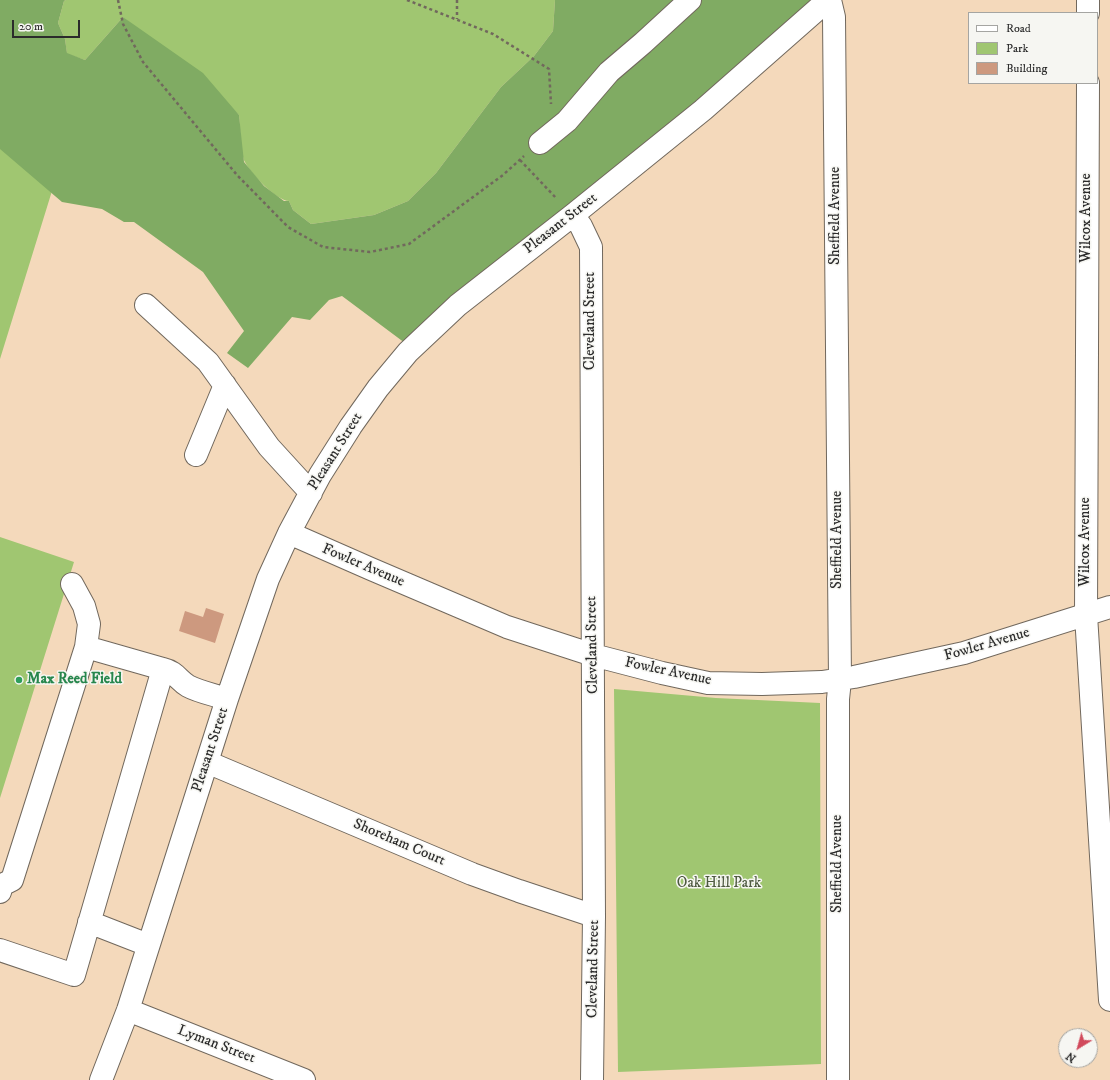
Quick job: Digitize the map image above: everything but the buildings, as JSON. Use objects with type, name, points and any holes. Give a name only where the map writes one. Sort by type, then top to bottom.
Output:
[{"type":"street","points":[[540,143],[567,121],[609,72],[690,0]]},
{"type":"street","name":"Pleasant Street","points":[[102,1080],[128,1010],[227,699],[268,579],[320,475],[351,426],[378,388],[408,352],[458,305],[703,110],[829,0]]},
{"type":"street","name":"Sheffield Avenue","points":[[829,0],[834,18],[840,680],[838,699],[838,1080]]},
{"type":"street","points":[[1088,0],[1088,12]]},
{"type":"street","name":"Wilcox Avenue","points":[[1088,84],[1086,615],[1110,1000]]},
{"type":"street","name":"Cleveland Street","points":[[573,215],[581,226],[591,247],[592,636],[594,655],[594,916],[592,1080]]},
{"type":"street","points":[[146,305],[208,362],[269,447],[311,492]]},
{"type":"street","points":[[196,455],[224,385]]},
{"type":"street","name":"Fowler Avenue","points":[[290,533],[358,564],[507,627],[594,655],[662,673],[708,682],[762,684],[840,680],[964,653],[1110,608]]},
{"type":"street","points":[[0,892],[2,885],[12,880],[86,647],[89,624],[84,606],[72,584]]},
{"type":"street","points":[[86,647],[170,671],[190,688],[227,699]]},
{"type":"street","points":[[0,950],[74,975],[163,669]]},
{"type":"street","name":"Shoreham Court","points":[[207,762],[472,874],[594,916]]},
{"type":"street","points":[[89,922],[148,945]]},
{"type":"street","name":"Lyman Street","points":[[128,1010],[304,1080]]},
{"type":"path","points":[[118,0],[123,24],[143,62],[238,175],[288,227],[323,247],[370,252],[409,244],[503,175],[540,143]]},
{"type":"path","points":[[407,0],[493,34],[549,69],[552,105]]},
{"type":"path","points":[[457,0],[457,20]]},
{"type":"path","points":[[520,160],[573,215]]},
{"type":"green space","points":[[0,0],[66,0],[64,1],[58,23],[65,39],[67,53],[85,60],[123,17],[203,73],[239,115],[244,162],[264,186],[284,201],[289,201],[293,210],[311,224],[374,215],[408,201],[436,173],[501,87],[534,56],[553,31],[555,0],[827,0],[409,346],[342,296],[329,300],[310,320],[292,317],[248,368],[227,353],[244,331],[203,272],[134,222],[124,222],[102,209],[62,202],[0,149]]},
{"type":"green space","points":[[555,0],[553,31],[534,56],[501,87],[436,173],[408,201],[374,215],[311,224],[293,210],[289,201],[284,200],[264,186],[248,167],[243,154],[239,115],[123,17],[85,60],[67,54],[65,39],[58,23],[64,1]]},
{"type":"green space","points":[[0,114],[69,136],[0,359]]},
{"type":"green space","name":"Max Reed Field","points":[[0,537],[74,562],[0,798]]},
{"type":"green space","name":"Oak Hill Park","points":[[614,689],[716,698],[820,703],[821,1064],[618,1072]]},
{"type":"place","name":"Max Reed Field","points":[[19,680]]}]
